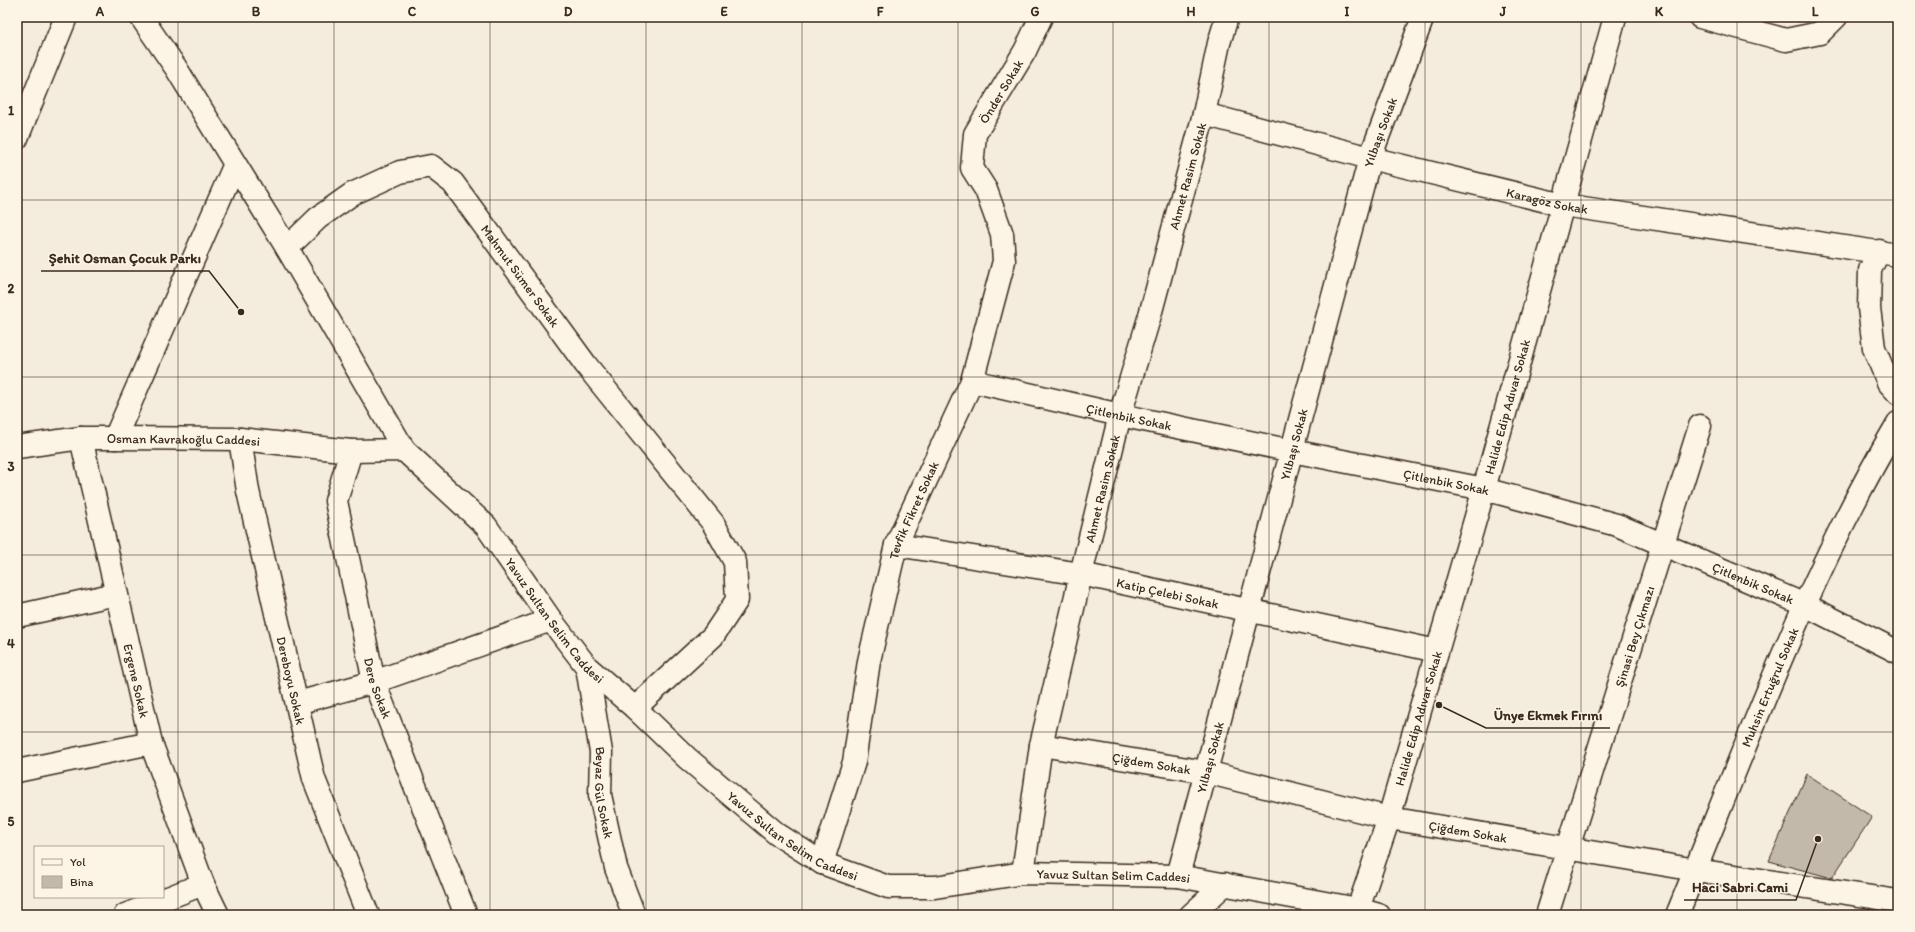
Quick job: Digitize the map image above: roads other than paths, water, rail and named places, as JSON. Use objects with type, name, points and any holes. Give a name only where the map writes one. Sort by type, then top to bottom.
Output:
[{"type":"street","points":[[17,138],[66,17]]},
{"type":"street","points":[[141,17],[176,68],[287,248],[404,450],[351,451]]},
{"type":"street","name":"Önder Sokak","points":[[972,168],[975,134],[1025,51],[1040,17]]},
{"type":"street","name":"Ahmet Rasim Sokak","points":[[1023,872],[1041,745],[1081,574],[1120,415],[1150,315],[1204,114],[1219,43],[1228,17]]},
{"type":"street","name":"Yılbaşı Sokak","points":[[1178,876],[1370,158],[1423,17]]},
{"type":"street","name":"Halide Edip Adıvar Sokak","points":[[1358,909],[1389,818],[1564,205],[1615,17]]},
{"type":"street","points":[[1700,17],[1786,40],[1820,33],[1836,17]]},
{"type":"street","name":"Karagöz Sokak","points":[[1204,114],[1370,158],[1564,205],[1889,253]]},
{"type":"street","points":[[115,438],[235,164]]},
{"type":"street","name":"Mahmut Sümer Sokak","points":[[287,248],[318,218],[352,194],[400,172],[431,166],[453,183],[586,365],[713,524],[735,562],[737,600],[713,636],[635,708]]},
{"type":"street","name":"Tevfik Fikret Sokak","points":[[822,863],[854,762],[869,661],[896,545],[972,381],[1004,261],[1002,234],[986,190],[972,168]]},
{"type":"street","points":[[1889,253],[1870,270],[1869,308],[1874,348],[1888,382],[1898,393]]},
{"type":"street","name":"Çitlenbik Sokak","points":[[972,381],[1120,415],[1292,451],[1484,488],[1617,525],[1803,604],[1898,652]]},
{"type":"street","name":"Muhsin Ertuğrul Sokak","points":[[1677,915],[1803,604],[1882,450],[1898,423]]},
{"type":"street","name":"Şinasi Bey Çıkmazı","points":[[1547,915],[1700,426]]},
{"type":"street","name":"Osman Kavrakoğlu Caddesi","points":[[17,448],[81,438],[240,439],[351,451]]},
{"type":"street","name":"Ergene Sokak","points":[[81,438],[151,743],[203,884],[218,915]]},
{"type":"street","name":"Dereboyu Sokak","points":[[240,439],[248,491],[314,779],[368,915]]},
{"type":"street","name":"Yavuz Sultan Selim Caddesi","points":[[404,450],[486,526],[551,620],[587,667],[635,708],[687,758],[777,834],[822,863],[888,887],[934,887],[1023,872],[1178,876],[1358,909],[1379,915]]},
{"type":"street","name":"Dere Sokak","points":[[351,451],[336,501],[374,682],[466,915]]},
{"type":"street","name":"Katip Çelebi Sokak","points":[[896,545],[1081,574],[1437,651]]},
{"type":"street","points":[[17,616],[116,594]]},
{"type":"street","points":[[297,703],[374,682],[551,620]]},
{"type":"street","name":"Beyaz Gül Sokak","points":[[587,667],[601,752],[600,795],[616,868],[634,915]]},
{"type":"street","points":[[17,771],[151,743]]},
{"type":"street","name":"Çiğdem Sokak","points":[[1041,745],[1206,772],[1389,818],[1696,870],[1898,901]]},
{"type":"street","points":[[125,915],[203,884]]},
{"type":"street","points":[[1191,915],[1225,884]]},
{"type":"place","name":"Şehit Osman Çocuk Parkı","points":[[241,312]]},
{"type":"place","name":"Ünye Ekmek Fırını","points":[[1439,705]]},
{"type":"place","name":"Haci Sabri Cami","points":[[1818,839]]}]
